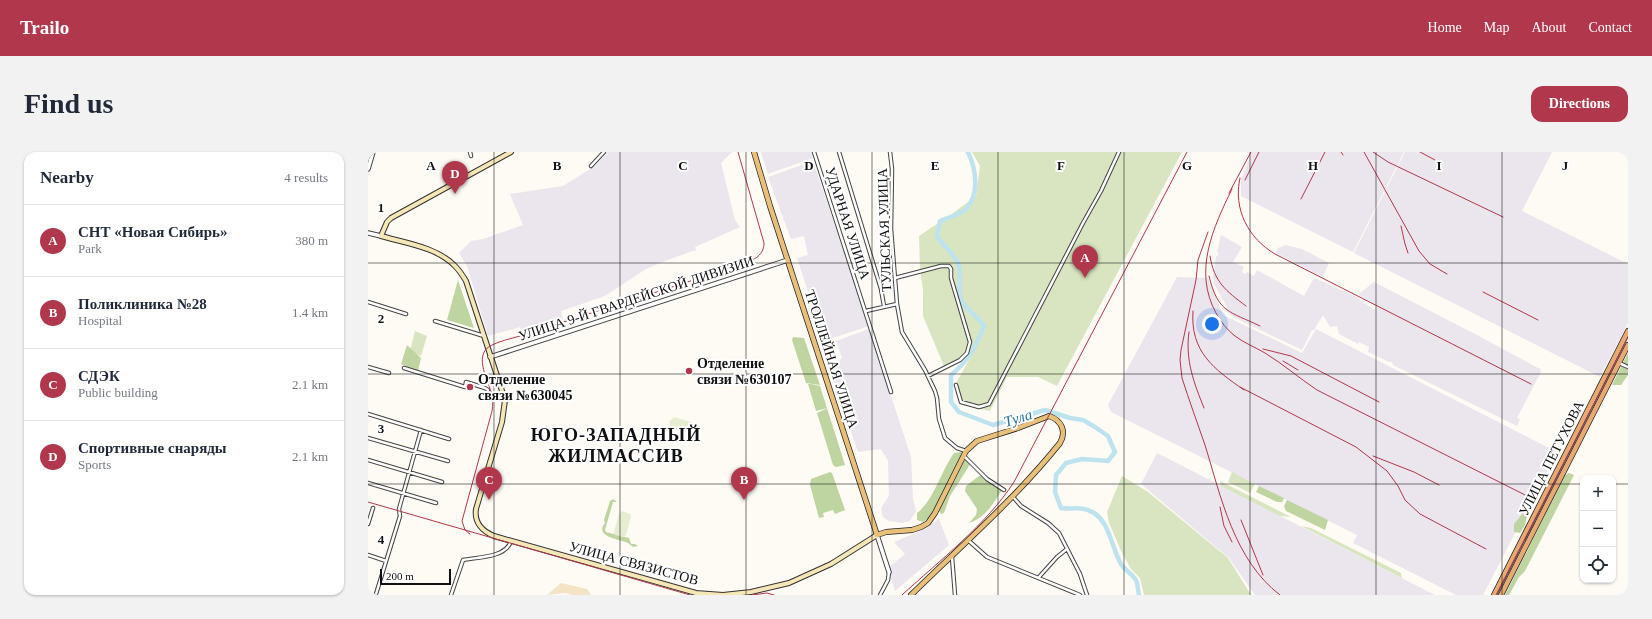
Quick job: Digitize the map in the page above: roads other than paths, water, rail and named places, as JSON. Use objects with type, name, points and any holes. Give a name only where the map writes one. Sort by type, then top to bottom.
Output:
[{"type":"highway","name":"УЛИЦА ПЕТУХОВА","points":[[1494,595],[1628,331]]},
{"type":"highway","name":"УЛИЦА ПЕТУХОВА","points":[[1501,595],[1628,345]]},
{"type":"highway","points":[[1551,482],[1557,485]]},
{"type":"highway","points":[[1542,500],[1548,502]]},
{"type":"main road","points":[[504,400],[466,281],[455,266],[443,256],[381,236],[387,222],[391,218],[510,152]]},
{"type":"main road","name":"ТРОЛЛЕЙНАЯ УЛИЦА","points":[[754,152],[877,535]]},
{"type":"main road","name":"УЛИЦА СВЯЗИСТОВ","points":[[504,400],[502,422],[476,513],[477,521],[481,527],[487,533],[494,536],[696,593],[723,595],[755,591],[789,583],[831,564],[877,535]]},
{"type":"main road","points":[[877,535],[886,532],[912,530],[921,527],[928,522],[935,512],[965,454],[980,440],[1049,416],[1058,421],[1064,431],[1062,440],[1012,497],[969,541],[911,595]]},
{"type":"street","points":[[368,169],[373,152]]},
{"type":"street","points":[[470,152],[471,156]]},
{"type":"street","points":[[591,166],[604,152]]},
{"type":"street","name":"УДАРНАЯ УЛИЦА","points":[[814,152],[891,392]]},
{"type":"street","points":[[839,152],[881,289],[884,306]]},
{"type":"street","name":"ТУЛЬСКАЯ УЛИЦА","points":[[890,152],[892,169],[891,229],[897,304],[902,332],[928,376],[937,398],[939,419],[945,438],[965,454],[987,479],[1004,490]]},
{"type":"street","points":[[956,385],[961,402],[979,407],[989,404],[1101,191],[1119,152]]},
{"type":"street","points":[[368,233],[381,236]]},
{"type":"street","name":"УЛИЦА 9-Й ГВАРДЕЙСКОЙ ДИВИЗИИ","points":[[490,357],[788,260]]},
{"type":"street","points":[[895,278],[941,266],[949,266],[951,269],[951,278],[970,342],[967,353],[960,360],[928,376]]},
{"type":"street","points":[[368,302],[406,314]]},
{"type":"street","points":[[866,311],[897,304]]},
{"type":"street","points":[[435,321],[484,336]]},
{"type":"street","points":[[1619,362],[1628,367]]},
{"type":"street","points":[[368,367],[390,373]]},
{"type":"street","points":[[404,368],[464,387],[466,382],[486,388],[488,390],[487,396],[504,400]]},
{"type":"street","points":[[368,414],[449,439]]},
{"type":"street","points":[[376,594],[400,516],[399,509],[421,430]]},
{"type":"street","points":[[368,438],[448,461]]},
{"type":"street","points":[[368,460],[442,482]]},
{"type":"street","points":[[368,483],[436,503]]},
{"type":"street","points":[[1012,497],[1029,512],[1055,528],[1063,540],[1080,574],[1087,595]]},
{"type":"street","points":[[368,524],[373,508]]},
{"type":"street","name":"ТРОЛЛЕЙНАЯ УЛИЦА","points":[[877,535],[889,572]]},
{"type":"street","points":[[451,595],[463,560],[496,554],[504,551],[511,541]]},
{"type":"street","points":[[969,541],[987,557],[1080,595]]},
{"type":"street","points":[[1039,577],[1057,557],[1067,549]]},
{"type":"street","points":[[368,555],[386,561]]},
{"type":"street","points":[[952,557],[955,595]]},
{"type":"street","points":[[880,595],[888,580],[889,572]]},
{"type":"waterway","name":"Тула","points":[[968,152],[975,174],[975,189],[973,196],[966,209],[957,215],[940,221],[937,236],[955,258],[959,266],[959,292],[961,300],[984,326],[978,340],[963,364],[951,375],[951,402],[959,412],[993,425],[1045,410],[1070,418],[1083,420],[1108,436],[1115,452],[1108,461],[1082,459],[1066,463],[1056,475],[1055,492],[1061,508],[1085,509],[1094,513],[1104,523],[1121,564],[1136,580],[1139,595]]},
{"type":"tram line","points":[[470,534],[465,530],[462,521],[493,407],[492,395],[482,362],[485,350],[501,341],[740,265],[756,258],[762,252],[764,243],[738,152]]},
{"type":"tram line","points":[[1496,595],[1628,337]]},
{"type":"tram line","points":[[368,502],[690,595]]},
{"type":"tram line","points":[[752,595],[767,593],[774,595]]},
{"type":"railway","points":[[902,595],[947,555],[990,513],[1014,482],[1187,152]]},
{"type":"railway","points":[[1229,193],[1251,152]]},
{"type":"railway","points":[[1245,180],[1259,152]]},
{"type":"railway","points":[[1301,199],[1325,152]]},
{"type":"railway","points":[[1364,152],[1419,251],[1430,264],[1447,274]]},
{"type":"railway","points":[[1373,152],[1388,162],[1503,217]]},
{"type":"railway","points":[[1420,152],[1435,160]]},
{"type":"railway","points":[[1240,178],[1238,190],[1241,211],[1250,231],[1265,247],[1275,254],[1531,384]]},
{"type":"railway","points":[[1232,189],[1218,219],[1208,250],[1206,266],[1206,281],[1209,297],[1224,326],[1242,341],[1272,357],[1317,390],[1529,497]]},
{"type":"railway","points":[[1401,226],[1408,253]]},
{"type":"railway","points":[[1208,232],[1198,260],[1196,280],[1181,350],[1180,360],[1182,378],[1224,506],[1240,546],[1264,581],[1280,595]]},
{"type":"railway","points":[[1210,256],[1214,273],[1222,285],[1232,296],[1246,306]]},
{"type":"railway","points":[[1209,276],[1216,297],[1226,309],[1260,326]]},
{"type":"railway","points":[[1483,292],[1538,320]]},
{"type":"railway","points":[[1193,311],[1195,338],[1206,358],[1223,375],[1244,390]]},
{"type":"railway","points":[[1189,332],[1189,362],[1204,408]]},
{"type":"railway","points":[[1263,349],[1291,356],[1379,402]]},
{"type":"railway","points":[[1283,361],[1298,370]]},
{"type":"railway","points":[[1240,387],[1356,447],[1387,471],[1398,486],[1405,500],[1420,514],[1486,549]]},
{"type":"railway","points":[[1373,456],[1414,472],[1439,485]]},
{"type":"railway","points":[[1220,507],[1224,526],[1232,542]]},
{"type":"railway","points":[[1241,520],[1263,575]]},
{"type":"place","name":"Спортивные снаряды","points":[[455,194]]},
{"type":"place","name":"СНТ «Новая Сибирь»","points":[[1085,278]]},
{"type":"place","name":"Отделение связи №630107","points":[[689,371]]},
{"type":"place","name":"Отделение связи №630045","points":[[470,387]]},
{"type":"place","name":"СДЭК","points":[[489,500]]},
{"type":"place","name":"Поликлиника №28","points":[[744,500]]},
{"type":"district","name":"ЮГО-ЗАПАДНЫЙ ЖИЛМАССИВ","points":[[616,445]]}]
